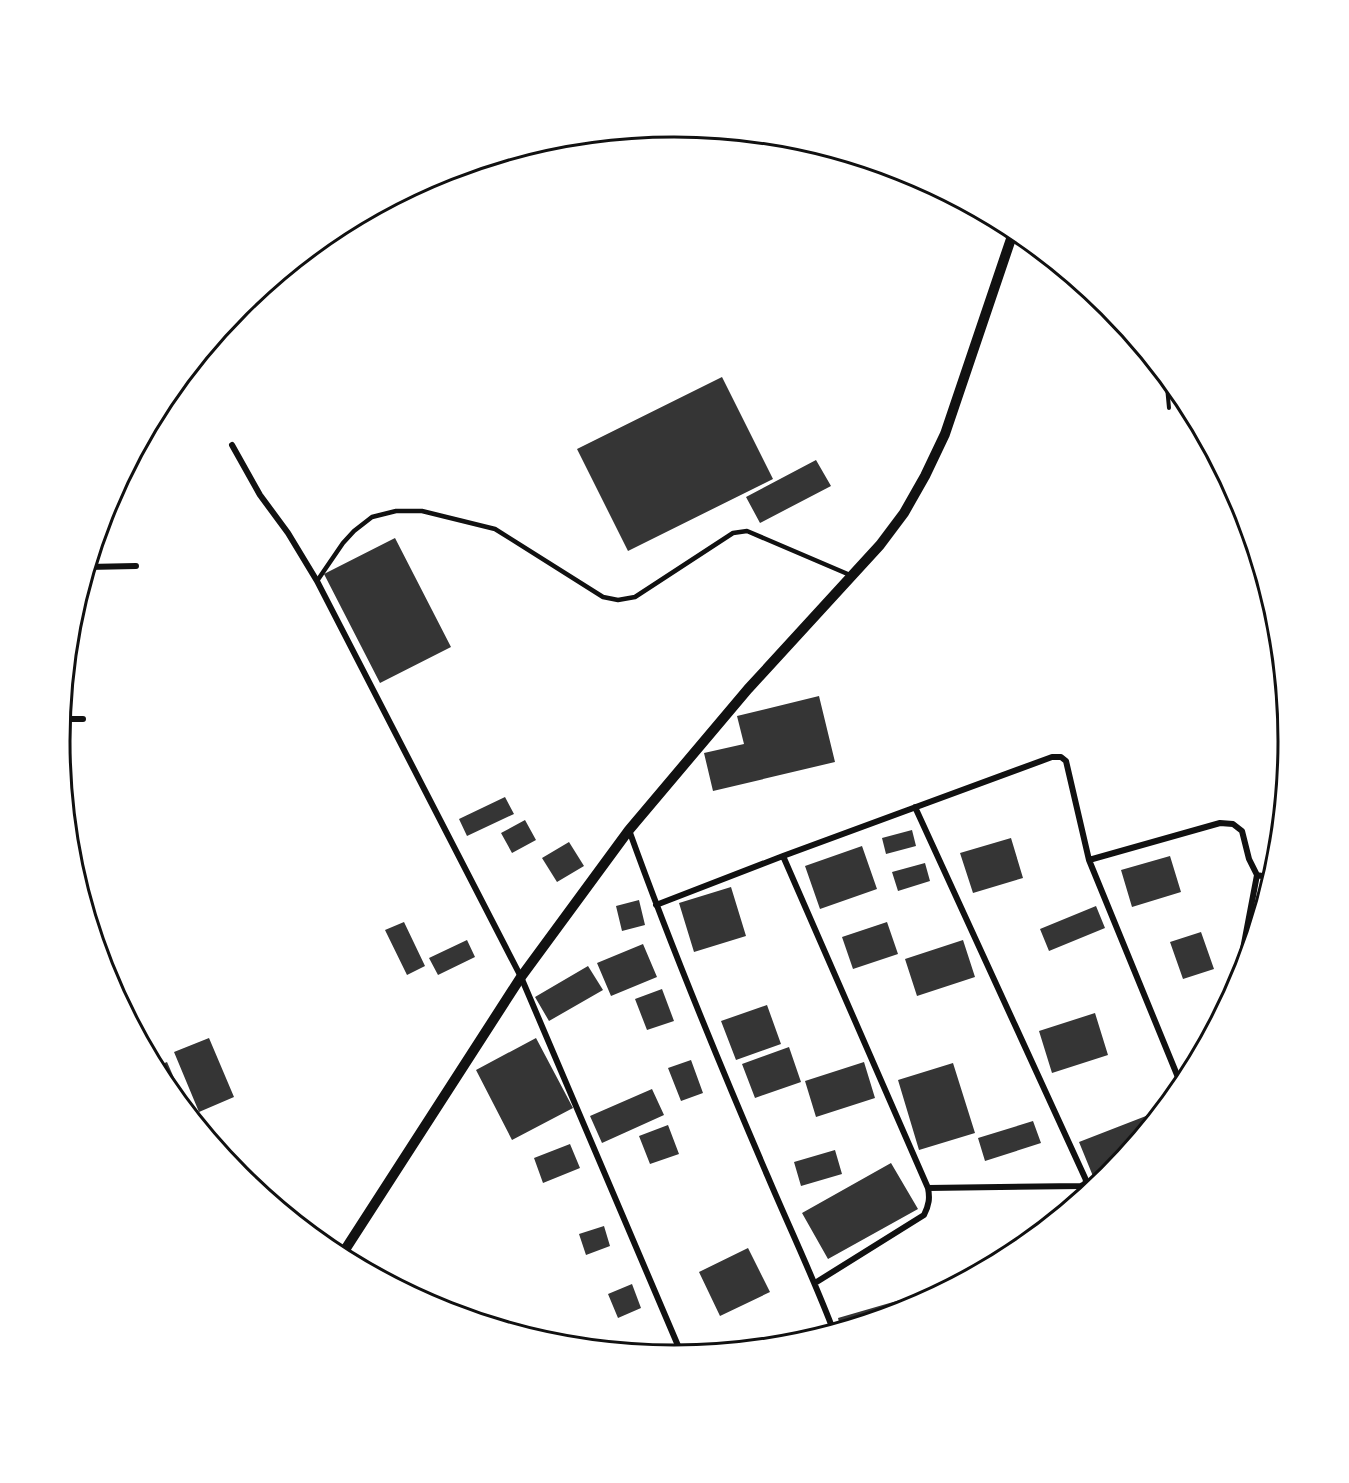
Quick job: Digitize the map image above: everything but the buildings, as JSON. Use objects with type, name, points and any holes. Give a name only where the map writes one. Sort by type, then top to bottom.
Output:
[{"type":"street","points":[[345,1248],[521,977],[629,830],[748,689],[880,545],[904,513],[945,434],[1011,240]]},
{"type":"street","points":[[232,445],[242,467],[288,533],[317,581],[521,977],[678,1346]]},
{"type":"street","points":[[97,567],[136,566]]},
{"type":"street","points":[[71,719],[84,719]]},
{"type":"street","points":[[656,905],[915,807],[1052,757],[1061,757],[1066,761],[1089,860],[1178,1076]]},
{"type":"street","points":[[915,807],[1086,1180],[1081,1186],[928,1188]]},
{"type":"street","points":[[1089,860],[1220,823],[1233,824],[1242,831],[1249,859],[1257,875],[1245,940]]},
{"type":"street","points":[[629,830],[656,905],[831,1325]]},
{"type":"street","points":[[783,856],[928,1188],[929,1206],[924,1215],[815,1283]]},
{"type":"street","points":[[1257,875],[1263,876]]},
{"type":"lane","points":[[317,581],[354,531],[372,517],[396,511],[422,511],[495,529],[603,597],[618,600],[635,597],[733,533],[741,531],[747,531],[853,576]]},
{"type":"path","points":[[1168,393],[1169,408]]}]
